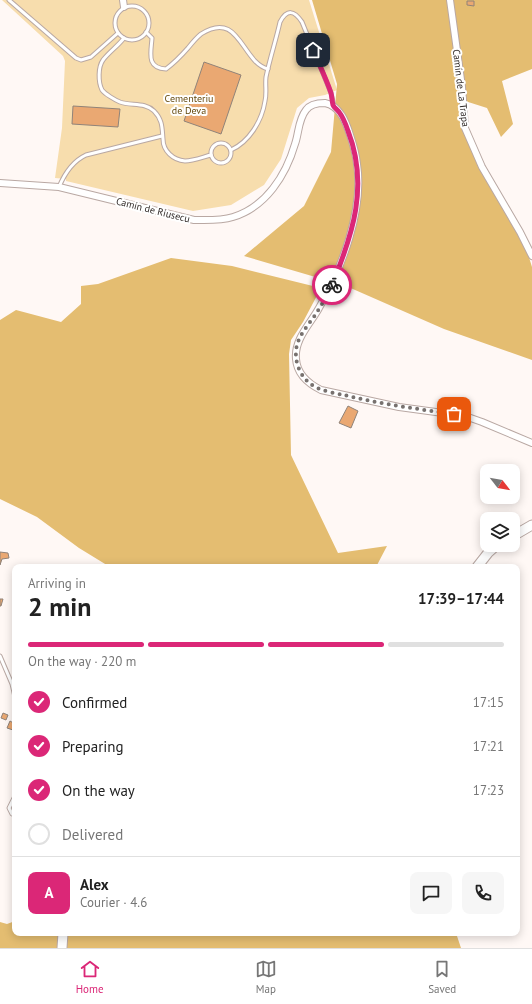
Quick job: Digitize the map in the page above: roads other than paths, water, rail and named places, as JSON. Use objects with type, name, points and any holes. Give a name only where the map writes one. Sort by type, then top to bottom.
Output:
[{"type":"street","points":[[123,0],[124,7]]},
{"type":"street","name":"Camín de La Trapa","points":[[450,0],[462,87],[465,128],[482,167],[520,232],[532,256]]},
{"type":"street","name":"Camín de Riusecu","points":[[0,183],[59,187],[194,220],[212,220],[232,217],[248,210],[261,201],[274,187],[288,163],[295,143],[300,120],[307,108],[316,103],[334,106]]},
{"type":"street","points":[[334,106],[343,118],[358,164],[359,184],[357,203],[343,259],[332,286],[303,332],[297,345],[296,359],[300,371],[312,386],[321,390],[398,407],[465,416],[532,443]]},
{"type":"street","points":[[520,532],[532,525]]},
{"type":"street","points":[[479,564],[489,552]]},
{"type":"street","points":[[62,948],[63,936]]},
{"type":"lane","points":[[10,0],[76,58],[81,60],[91,57],[118,33]]},
{"type":"lane","points":[[135,6],[145,11],[149,21],[146,32],[138,39],[132,40],[124,38],[118,33],[115,18],[124,7],[135,6]]},
{"type":"lane","points":[[230,150],[240,146],[258,123],[265,102],[266,78],[280,22],[283,16],[288,13],[293,13],[298,16],[302,22],[331,93],[334,106]]},
{"type":"lane","points":[[146,32],[152,38],[151,58],[153,65],[158,69],[166,69],[176,62],[199,35],[210,29],[222,27],[228,29],[239,40],[260,66],[268,69]]},
{"type":"lane","points":[[124,38],[103,60],[100,66],[100,85],[103,91],[120,102],[142,105],[156,112],[161,120],[163,128],[163,142],[167,152],[173,158],[185,161],[212,155]]},
{"type":"lane","points":[[59,187],[73,164],[86,155],[162,136]]},
{"type":"lane","points":[[219,143],[225,144],[230,150],[231,154],[228,160],[222,162],[215,161],[212,155],[212,149],[219,143]]},
{"type":"lane","points":[[0,656],[12,684]]},
{"type":"lane","points":[[12,802],[9,808],[12,814]]},
{"type":"park label","name":"Cementeriu de Deva","points":[[189,104]]}]
